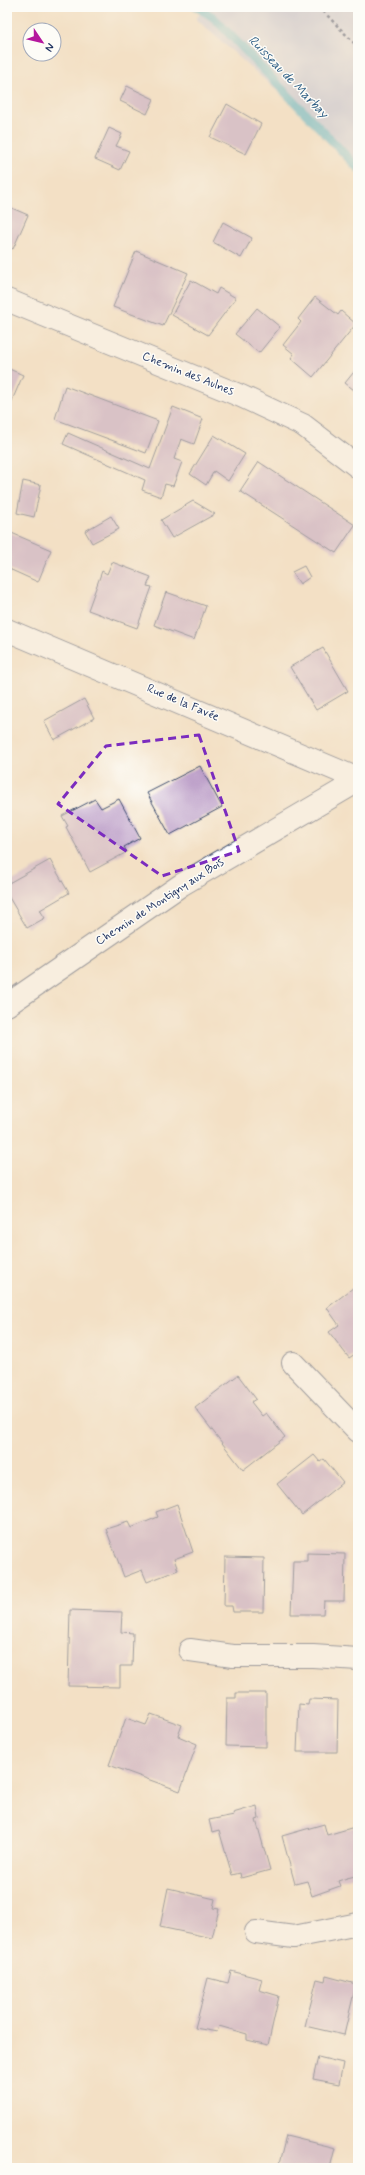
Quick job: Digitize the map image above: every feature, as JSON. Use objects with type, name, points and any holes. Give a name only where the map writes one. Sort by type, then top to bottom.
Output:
[{"type":"street","name":"Chemin des Aulnes","points":[[7,300],[240,396],[303,425],[358,467]]},
{"type":"street","name":"Rue de la Favée","points":[[7,630],[358,780]]},
{"type":"street","name":"Chemin de Montigny aux Bois","points":[[7,1005],[181,885],[358,780]]},
{"type":"street","points":[[293,1363],[358,1430]]},
{"type":"street","points":[[190,1650],[233,1656],[314,1656],[358,1659]]},
{"type":"street","points":[[256,1932],[294,1937],[358,1924]]},
{"type":"path","points":[[319,7],[358,47]]},
{"type":"highlighted area","points":[[199,735],[239,851],[162,876],[58,804],[106,746]]},
{"type":"shaded area","points":[[205,7],[358,7],[358,163],[196,19]]},
{"type":"building","points":[[127,86],[154,99],[147,114],[120,101]]},
{"type":"building","points":[[227,104],[261,124],[246,154],[210,137]]},
{"type":"building","points":[[109,128],[122,134],[116,146],[129,151],[120,170],[95,159]]},
{"type":"building","points":[[7,206],[28,215],[13,249],[7,246]]},
{"type":"building","points":[[223,222],[252,238],[241,258],[213,242]]},
{"type":"building","points":[[136,251],[188,273],[163,326],[113,307]]},
{"type":"building","points":[[191,280],[216,294],[219,288],[236,298],[208,335],[172,315]]},
{"type":"building","points":[[315,297],[338,315],[341,311],[356,324],[313,377],[291,358],[294,354],[283,345],[301,322],[298,319]]},
{"type":"building","points":[[257,308],[280,327],[259,353],[235,334]]},
{"type":"building","points":[[358,367],[358,393],[345,383]]},
{"type":"building","points":[[7,368],[23,375],[8,410],[7,410]]},
{"type":"building","points":[[65,386],[158,421],[146,453],[55,419]]},
{"type":"building","points":[[173,407],[203,419],[194,444],[181,439],[174,459],[182,462],[173,486],[165,484],[161,497],[142,490],[145,480],[63,444],[68,433],[150,469]]},
{"type":"building","points":[[214,435],[245,454],[228,481],[214,471],[206,485],[190,474]]},
{"type":"building","points":[[259,462],[355,525],[336,553],[240,491]]},
{"type":"building","points":[[23,481],[41,485],[34,517],[17,513]]},
{"type":"building","points":[[193,501],[215,514],[172,538],[161,520]]},
{"type":"building","points":[[111,516],[119,529],[92,543],[85,531]]},
{"type":"building","points":[[7,531],[51,550],[38,582],[7,568]]},
{"type":"building","points":[[112,562],[151,577],[147,586],[152,587],[137,628],[88,610],[102,571],[107,574]]},
{"type":"building","points":[[304,566],[310,577],[300,584],[292,572]]},
{"type":"building","points":[[166,592],[206,606],[194,640],[154,625]]},
{"type":"building","points":[[323,648],[348,691],[316,710],[290,667]]},
{"type":"building","points":[[84,699],[94,718],[54,740],[44,721]]},
{"type":"building","points":[[200,766],[222,807],[170,835],[147,793]]},
{"type":"building","points":[[95,799],[101,808],[119,799],[140,838],[124,847],[127,852],[90,872],[66,827],[68,826],[62,816]]},
{"type":"building","points":[[50,860],[69,893],[40,910],[45,918],[27,928],[7,894],[7,884]]},
{"type":"building","points":[[358,1284],[358,1352],[349,1358],[329,1332],[339,1325],[327,1308]]},
{"type":"building","points":[[238,1375],[256,1399],[251,1402],[262,1416],[266,1413],[285,1437],[243,1470],[195,1408]]},
{"type":"building","points":[[314,1455],[320,1462],[324,1459],[343,1482],[302,1515],[277,1484]]},
{"type":"building","points":[[177,1504],[193,1552],[174,1559],[178,1570],[147,1582],[142,1570],[124,1577],[106,1529],[128,1522],[131,1528],[158,1517],[156,1512]]},
{"type":"building","points":[[307,1553],[345,1554],[344,1601],[324,1601],[323,1614],[291,1614],[293,1561],[307,1561]]},
{"type":"building","points":[[225,1557],[264,1558],[263,1612],[233,1612],[232,1606],[224,1606]]},
{"type":"building","points":[[70,1610],[122,1612],[121,1632],[133,1633],[132,1666],[120,1666],[120,1687],[68,1686]]},
{"type":"building","points":[[236,1693],[266,1693],[266,1747],[226,1746],[227,1698],[236,1698]]},
{"type":"building","points":[[309,1699],[338,1700],[337,1752],[297,1752],[299,1704],[308,1705]]},
{"type":"building","points":[[151,1714],[182,1725],[178,1736],[197,1744],[180,1791],[109,1765],[126,1718],[146,1725]]},
{"type":"building","points":[[257,1806],[259,1819],[256,1820],[270,1870],[241,1878],[240,1873],[232,1875],[219,1830],[212,1832],[209,1820],[234,1815],[233,1813]]},
{"type":"building","points":[[324,1824],[327,1835],[358,1826],[358,1881],[356,1882],[355,1876],[347,1878],[338,1881],[340,1886],[312,1896],[307,1881],[295,1884],[282,1836]]},
{"type":"building","points":[[168,1888],[215,1899],[213,1908],[219,1909],[212,1938],[160,1927]]},
{"type":"building","points":[[231,1971],[262,1979],[259,1990],[279,1996],[268,2045],[247,2040],[247,2034],[219,2026],[217,2032],[195,2028],[208,1978],[228,1983]]},
{"type":"building","points":[[326,1976],[356,1984],[344,2035],[305,2026],[317,1979],[325,1981]]},
{"type":"building","points":[[318,2057],[343,2063],[339,2084],[313,2079]]},
{"type":"building","points":[[286,2136],[335,2148],[330,2168],[278,2168]]},
{"type":"waterway","name":"Ruisseau de Marbay","points":[[197,7],[213,17],[358,168]]}]
